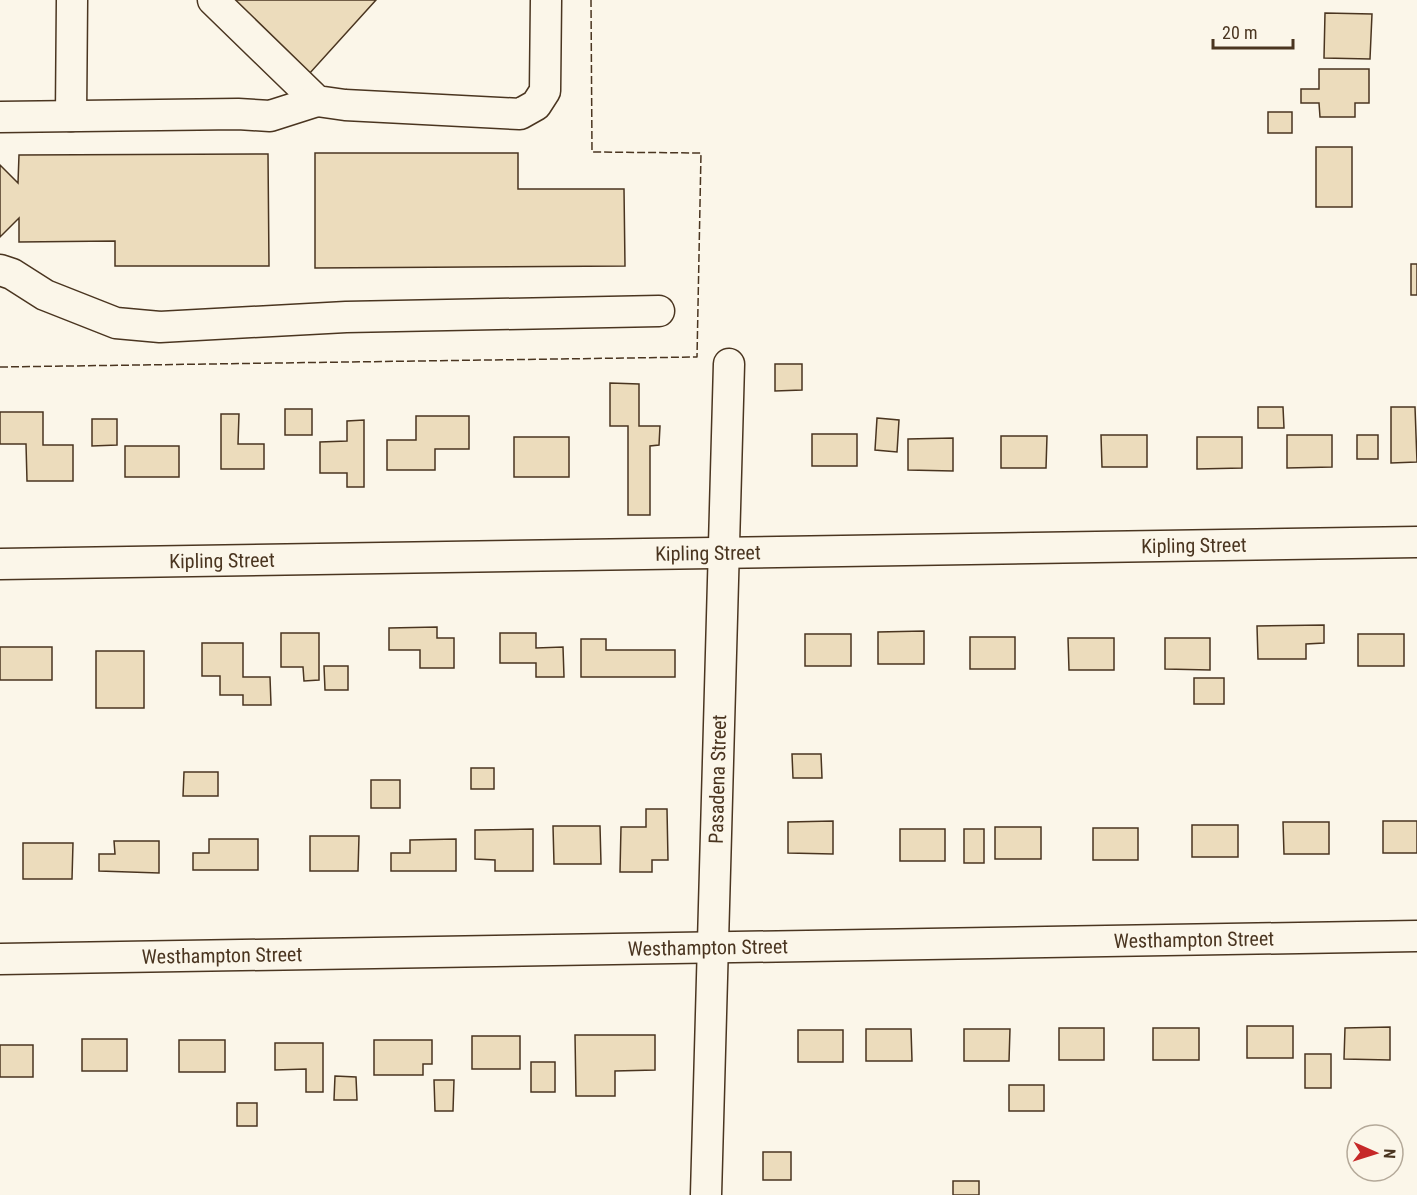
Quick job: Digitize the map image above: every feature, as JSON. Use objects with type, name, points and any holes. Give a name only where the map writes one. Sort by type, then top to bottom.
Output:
[{"type":"street","points":[[71,116],[72,0]]},
{"type":"street","points":[[213,0],[317,101]]},
{"type":"street","points":[[0,117],[238,114],[270,116],[317,101],[345,105],[520,114],[536,105],[545,91],[546,0]]},
{"type":"street","points":[[0,270],[12,274],[45,295],[116,323],[160,327],[346,317],[659,311]]},
{"type":"street","name":"Pasadena Street","points":[[706,1195],[729,364]]},
{"type":"street","name":"Kipling Street","points":[[0,564],[1417,542]]},
{"type":"street","name":"Westhampton Street","points":[[0,959],[1417,936]]},
{"type":"building","points":[[228,0],[376,0],[309,74]]},
{"type":"building","points":[[1325,13],[1372,14],[1370,59],[1324,58]]},
{"type":"building","points":[[1319,69],[1369,69],[1369,103],[1355,103],[1355,117],[1320,117],[1319,103],[1301,103],[1301,89],[1319,89]]},
{"type":"building","points":[[1268,112],[1292,112],[1292,133],[1268,133]]},
{"type":"building","points":[[1316,147],[1352,147],[1352,207],[1316,207]]},
{"type":"building","points":[[315,153],[518,153],[518,189],[624,189],[625,266],[315,268]]},
{"type":"building","points":[[268,154],[269,266],[115,266],[115,241],[19,242],[19,218],[0,237],[0,165],[18,183],[19,155]]},
{"type":"building","points":[[1411,264],[1417,264],[1417,295],[1411,295]]},
{"type":"building","points":[[775,364],[802,364],[802,390],[775,391]]},
{"type":"building","points":[[610,383],[639,384],[639,426],[660,426],[659,445],[650,446],[650,515],[628,515],[628,426],[610,426]]},
{"type":"building","points":[[1258,407],[1283,407],[1284,428],[1258,428]]},
{"type":"building","points":[[1391,407],[1415,407],[1417,462],[1391,463]]},
{"type":"building","points":[[285,409],[312,409],[312,435],[285,435]]},
{"type":"building","points":[[0,412],[43,412],[43,445],[73,445],[73,481],[27,481],[26,444],[0,444]]},
{"type":"building","points":[[221,414],[239,414],[238,444],[264,444],[264,469],[221,469]]},
{"type":"building","points":[[416,416],[469,416],[469,449],[435,449],[435,470],[387,470],[387,440],[416,440]]},
{"type":"building","points":[[877,418],[899,420],[897,452],[875,450]]},
{"type":"building","points":[[92,419],[117,419],[117,445],[92,446]]},
{"type":"building","points":[[364,420],[364,487],[347,487],[347,473],[320,473],[320,442],[347,441],[347,421]]},
{"type":"building","points":[[812,434],[857,434],[857,466],[812,466]]},
{"type":"building","points":[[1101,435],[1147,435],[1147,467],[1102,467]]},
{"type":"building","points":[[1287,435],[1332,435],[1332,467],[1287,468]]},
{"type":"building","points":[[1357,435],[1378,435],[1378,459],[1357,459]]},
{"type":"building","points":[[1001,436],[1047,436],[1046,468],[1001,468]]},
{"type":"building","points":[[514,437],[569,437],[569,477],[514,477]]},
{"type":"building","points":[[1197,437],[1242,437],[1242,468],[1197,469]]},
{"type":"building","points":[[953,438],[953,471],[908,470],[908,439]]},
{"type":"building","points":[[125,446],[179,446],[179,477],[125,477]]},
{"type":"building","points":[[1324,625],[1324,643],[1306,644],[1306,659],[1258,659],[1257,626]]},
{"type":"building","points":[[437,627],[437,638],[454,638],[454,668],[420,668],[420,650],[389,650],[389,628]]},
{"type":"building","points":[[924,631],[924,664],[878,664],[878,632]]},
{"type":"building","points":[[281,633],[319,633],[319,680],[304,681],[303,667],[281,667]]},
{"type":"building","points":[[500,633],[536,633],[536,648],[563,647],[564,677],[536,677],[536,663],[500,663]]},
{"type":"building","points":[[805,634],[851,634],[851,666],[805,666]]},
{"type":"building","points":[[1358,634],[1404,634],[1404,666],[1358,666]]},
{"type":"building","points":[[970,637],[1015,637],[1015,669],[970,669]]},
{"type":"building","points":[[1068,638],[1114,638],[1114,670],[1069,670]]},
{"type":"building","points":[[1165,638],[1210,638],[1210,670],[1165,669]]},
{"type":"building","points":[[581,639],[606,639],[606,650],[675,650],[675,677],[581,677]]},
{"type":"building","points":[[202,643],[243,643],[243,677],[270,677],[271,705],[243,705],[243,695],[220,695],[220,676],[202,676]]},
{"type":"building","points":[[0,647],[52,647],[52,680],[0,680]]},
{"type":"building","points":[[96,651],[144,651],[144,708],[96,708]]},
{"type":"building","points":[[324,666],[348,666],[348,690],[325,690]]},
{"type":"building","points":[[1194,678],[1224,678],[1224,704],[1194,704]]},
{"type":"building","points":[[792,754],[821,754],[822,778],[793,778]]},
{"type":"building","points":[[471,768],[494,768],[494,789],[471,789]]},
{"type":"building","points":[[184,772],[218,772],[218,796],[183,796]]},
{"type":"building","points":[[371,780],[400,780],[400,808],[371,808]]},
{"type":"building","points":[[646,809],[667,809],[668,860],[652,860],[652,872],[620,872],[621,827],[646,827]]},
{"type":"building","points":[[833,821],[833,854],[788,853],[788,822]]},
{"type":"building","points":[[1383,821],[1417,821],[1417,853],[1383,853]]},
{"type":"building","points":[[1283,822],[1329,822],[1329,854],[1284,854]]},
{"type":"building","points":[[1192,825],[1238,825],[1238,857],[1192,857]]},
{"type":"building","points":[[553,826],[600,826],[601,864],[554,864]]},
{"type":"building","points":[[995,827],[1041,827],[1041,859],[995,859]]},
{"type":"building","points":[[1093,828],[1138,828],[1138,860],[1093,860]]},
{"type":"building","points":[[533,829],[533,871],[495,871],[495,860],[475,859],[475,830]]},
{"type":"building","points":[[900,829],[945,829],[945,861],[900,861]]},
{"type":"building","points":[[964,829],[984,829],[984,863],[964,863]]},
{"type":"building","points":[[310,836],[359,836],[358,871],[310,871]]},
{"type":"building","points":[[209,839],[258,839],[258,870],[193,870],[193,853],[209,853]]},
{"type":"building","points":[[456,839],[456,871],[391,871],[391,853],[410,853],[410,840]]},
{"type":"building","points":[[114,841],[159,841],[159,873],[99,871],[99,854],[115,854]]},
{"type":"building","points":[[23,843],[73,843],[72,879],[23,879]]},
{"type":"building","points":[[1247,1026],[1293,1026],[1293,1058],[1247,1058]]},
{"type":"building","points":[[1390,1027],[1390,1060],[1344,1059],[1345,1028]]},
{"type":"building","points":[[1059,1028],[1104,1028],[1104,1060],[1059,1060]]},
{"type":"building","points":[[1153,1028],[1199,1028],[1199,1060],[1153,1060]]},
{"type":"building","points":[[866,1029],[911,1029],[912,1061],[866,1061]]},
{"type":"building","points":[[964,1029],[1010,1029],[1009,1061],[964,1061]]},
{"type":"building","points":[[798,1030],[843,1030],[843,1062],[798,1062]]},
{"type":"building","points":[[575,1035],[655,1035],[655,1070],[615,1071],[615,1096],[576,1096]]},
{"type":"building","points":[[472,1036],[520,1036],[520,1069],[472,1069]]},
{"type":"building","points":[[82,1039],[127,1039],[127,1071],[82,1071]]},
{"type":"building","points":[[179,1040],[225,1040],[225,1072],[179,1072]]},
{"type":"building","points":[[374,1040],[432,1040],[432,1064],[423,1064],[423,1075],[374,1075]]},
{"type":"building","points":[[275,1043],[323,1043],[323,1092],[306,1092],[306,1069],[275,1070]]},
{"type":"building","points":[[0,1045],[33,1045],[33,1077],[0,1077]]},
{"type":"building","points":[[1305,1054],[1331,1054],[1331,1088],[1305,1088]]},
{"type":"building","points":[[531,1062],[555,1062],[555,1092],[531,1092]]},
{"type":"building","points":[[335,1076],[356,1077],[357,1100],[334,1100]]},
{"type":"building","points":[[434,1080],[454,1080],[453,1111],[435,1111]]},
{"type":"building","points":[[1009,1085],[1044,1085],[1044,1111],[1009,1111]]},
{"type":"building","points":[[237,1103],[257,1103],[257,1126],[237,1126]]},
{"type":"building","points":[[763,1152],[791,1152],[791,1180],[763,1180]]},
{"type":"building","points":[[953,1181],[979,1181],[979,1195],[953,1195]]},
{"type":"fence","points":[[0,367],[697,357],[701,153],[592,152],[591,0]]}]
